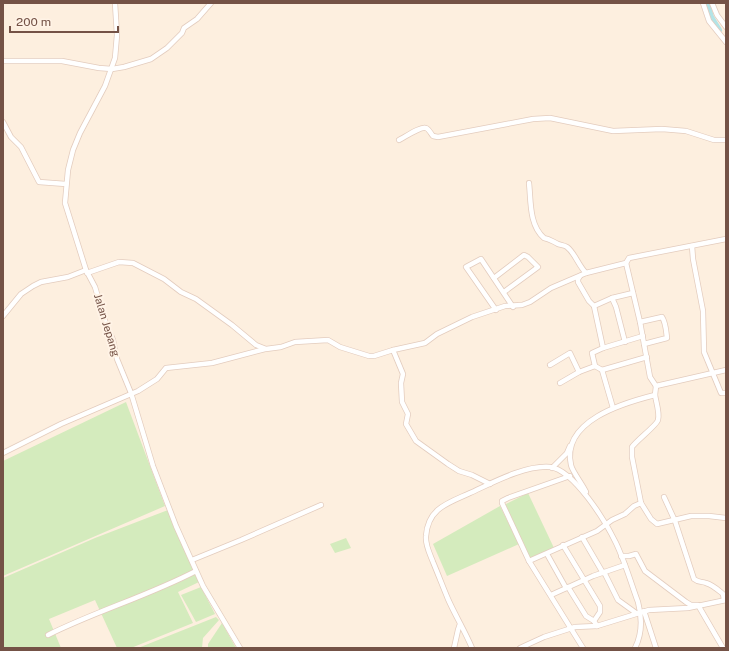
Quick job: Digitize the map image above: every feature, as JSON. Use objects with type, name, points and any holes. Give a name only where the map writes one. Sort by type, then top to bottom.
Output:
[{"type":"street","name":"Jalan Jepang","points":[[115,3],[117,35],[115,58],[105,86],[73,150],[66,184],[65,203],[87,272],[95,287],[106,324],[113,340],[117,359],[131,394],[153,466],[176,526],[204,588],[240,648]]},
{"type":"street","points":[[3,61],[62,61],[87,67],[112,69],[151,59],[174,41],[182,33],[184,28],[197,18],[211,3]]},
{"type":"street","points":[[703,3],[709,21],[726,42]]},
{"type":"street","points":[[712,3],[717,15],[726,27]]},
{"type":"street","points":[[399,140],[417,130],[424,128],[428,129],[433,136],[438,137],[533,119],[546,118],[613,131],[662,128],[686,131],[714,140],[726,140]]},
{"type":"street","points":[[3,122],[5,131],[21,147],[39,182],[66,184]]},
{"type":"street","points":[[529,183],[533,220],[538,232],[542,237],[551,239],[558,244],[567,247],[574,255],[579,267],[586,273]]},
{"type":"street","points":[[3,453],[61,424],[138,391],[157,379],[166,368],[212,363],[266,349],[281,347],[295,342],[328,340],[340,347],[369,356],[374,356],[425,343],[437,334],[472,317],[505,306],[522,305],[530,302],[551,288],[586,273],[626,262],[629,258],[726,239]]},
{"type":"street","points":[[692,246],[703,311],[704,352],[714,374],[718,389],[721,394],[726,393]]},
{"type":"street","points":[[494,278],[522,255],[528,257],[538,267],[504,292]]},
{"type":"street","points":[[496,310],[466,267],[481,259],[513,306]]},
{"type":"street","points":[[3,316],[21,294],[41,282],[68,277],[119,262],[133,263],[164,279],[181,292],[196,299],[222,317],[256,345],[266,349]]},
{"type":"street","points":[[626,262],[643,336],[650,377],[656,386],[655,395],[659,419],[656,424],[632,447],[641,503],[656,524],[676,521],[691,516],[726,518]]},
{"type":"street","points":[[580,276],[578,282],[589,301],[594,306],[603,348]]},
{"type":"street","points":[[594,306],[612,298],[633,293]]},
{"type":"street","points":[[612,298],[616,307],[624,342]]},
{"type":"street","points":[[640,322],[662,317],[664,320],[667,338],[644,344]]},
{"type":"street","points":[[613,408],[602,370],[595,366],[592,353],[603,348],[643,336]]},
{"type":"street","points":[[393,350],[403,374],[400,383],[402,402],[408,414],[406,424],[410,433],[416,441],[448,464],[490,484]]},
{"type":"street","points":[[550,365],[570,354],[579,372]]},
{"type":"street","points":[[602,370],[647,357]]},
{"type":"street","points":[[560,383],[579,372],[595,366]]},
{"type":"street","points":[[656,386],[714,374],[726,370]]},
{"type":"street","points":[[552,468],[566,453],[580,429],[623,403],[655,395]]},
{"type":"street","points":[[572,441],[570,457],[572,467],[589,499],[612,535],[625,564],[640,612],[656,648]]},
{"type":"street","points":[[472,648],[445,593],[427,547],[425,538],[432,516],[441,507],[454,499],[530,469],[552,468],[561,471],[570,476],[589,499]]},
{"type":"street","points":[[570,476],[502,501],[507,516],[529,561],[583,648]]},
{"type":"street","points":[[520,648],[544,637],[571,629],[597,626],[640,612],[688,608],[725,600],[723,594],[718,589],[706,583],[698,582],[694,579],[676,521],[664,497]]},
{"type":"street","points":[[529,561],[597,531],[625,514],[634,506],[641,503]]},
{"type":"street","points":[[192,560],[322,505]]},
{"type":"street","points":[[582,537],[618,600],[640,612]]},
{"type":"street","points":[[563,545],[601,608],[594,621]]},
{"type":"street","points":[[546,554],[586,616],[594,621],[597,626]]},
{"type":"street","points":[[621,556],[636,554],[645,571],[686,602],[691,605],[698,605]]},
{"type":"street","points":[[551,595],[625,564]]},
{"type":"street","points":[[48,635],[137,596],[163,587],[196,571]]},
{"type":"street","points":[[698,605],[723,648]]},
{"type":"street","points":[[635,648],[640,630],[640,612]]},
{"type":"street","points":[[454,648],[460,624]]},
{"type":"green space","points":[[126,402],[165,506],[3,576],[3,461]]},
{"type":"green space","points":[[528,493],[554,548],[530,559],[504,505]]},
{"type":"green space","points":[[500,506],[519,544],[447,576],[433,544]]},
{"type":"green space","points":[[168,510],[199,582],[178,592],[193,623],[131,648],[117,648],[95,600],[49,619],[61,648],[3,648],[3,578],[95,538]]},
{"type":"green space","points":[[346,538],[351,548],[335,553],[330,544]]},
{"type":"green space","points":[[201,587],[215,614],[196,622],[181,595]]},
{"type":"green space","points":[[216,617],[219,620],[203,638],[202,648],[138,648]]},
{"type":"green space","points":[[222,623],[236,648],[208,648],[208,644]]},
{"type":"waterway","points":[[707,3],[711,17],[719,30]]}]
